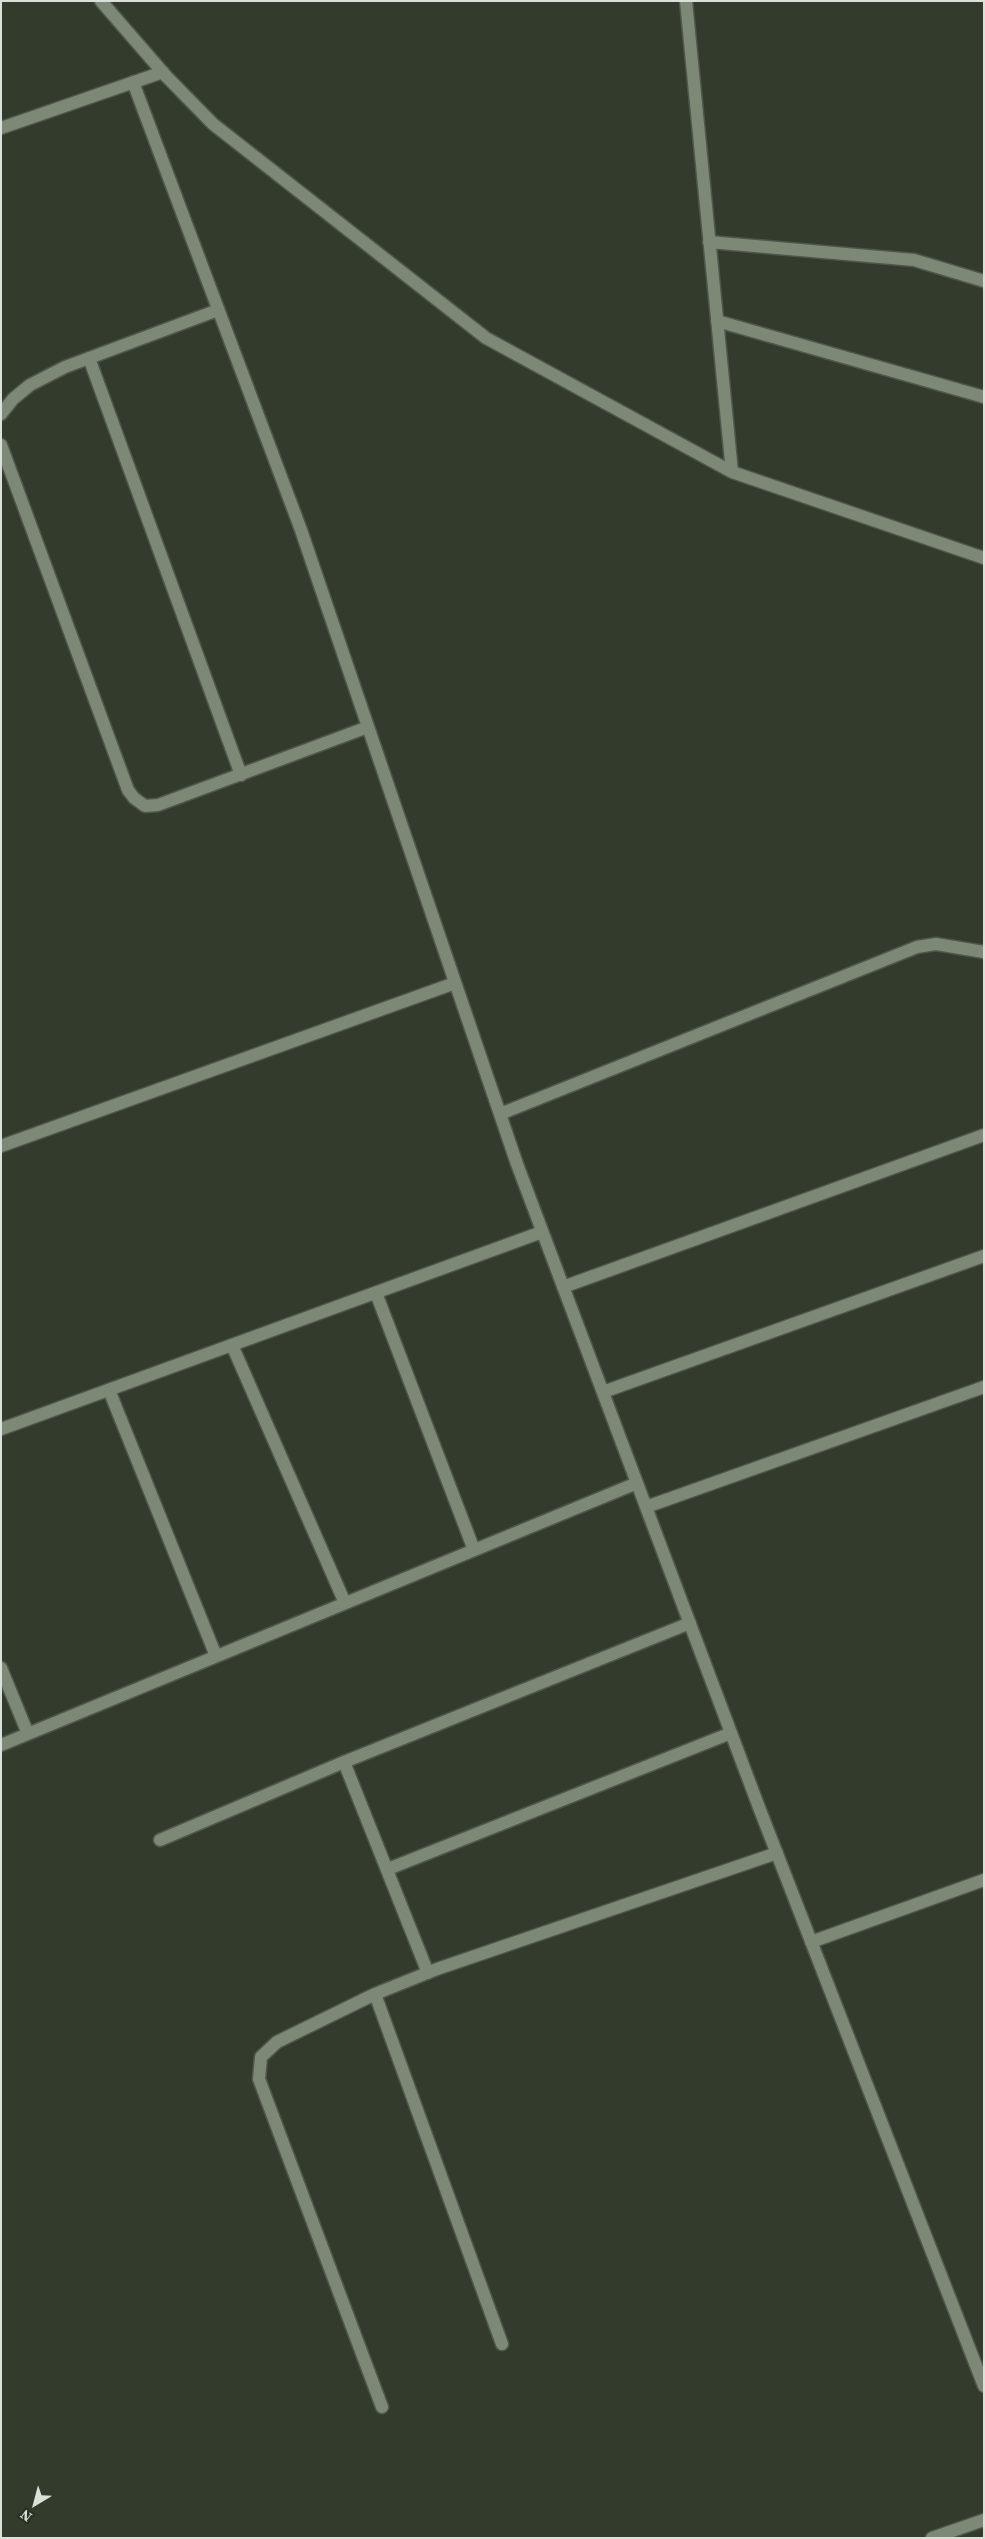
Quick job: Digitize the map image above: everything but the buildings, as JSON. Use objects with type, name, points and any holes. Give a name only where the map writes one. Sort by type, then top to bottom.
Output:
[{"type":"street","points":[[102,1],[163,72],[213,124],[486,338],[732,472],[984,558]]},
{"type":"street","points":[[686,1],[732,472]]},
{"type":"street","points":[[1,128],[163,72]]},
{"type":"street","points":[[133,82],[301,530],[542,1232],[811,1942],[984,2386]]},
{"type":"street","points":[[709,242],[914,260],[984,280]]},
{"type":"street","points":[[1,414],[12,399],[30,385],[89,358],[218,310]]},
{"type":"street","points":[[717,321],[984,397]]},
{"type":"street","points":[[89,358],[241,775]]},
{"type":"street","points":[[1,445],[128,790],[134,798],[145,806],[158,805],[368,728]]},
{"type":"street","points":[[500,1114],[917,947],[936,944],[984,952]]},
{"type":"street","points":[[1,1146],[455,983]]},
{"type":"street","points":[[563,1287],[984,1135]]},
{"type":"street","points":[[1,1429],[542,1232]]},
{"type":"street","points":[[603,1392],[984,1256]]},
{"type":"street","points":[[376,1293],[474,1550]]},
{"type":"street","points":[[232,1345],[345,1603]]},
{"type":"street","points":[[646,1507],[984,1387]]},
{"type":"street","points":[[109,1390],[216,1656]]},
{"type":"street","points":[[1,1745],[637,1483]]},
{"type":"street","points":[[160,1840],[344,1762],[690,1623]]},
{"type":"street","points":[[1,1668],[28,1734]]},
{"type":"street","points":[[388,1869],[731,1733]]},
{"type":"street","points":[[344,1762],[428,1972]]},
{"type":"street","points":[[382,2407],[259,2079],[261,2057],[277,2042],[375,1994],[428,1972],[777,1853]]},
{"type":"street","points":[[811,1942],[984,1880]]},
{"type":"street","points":[[375,1994],[502,2344]]},
{"type":"street","points":[[932,2538],[984,2520]]}]
